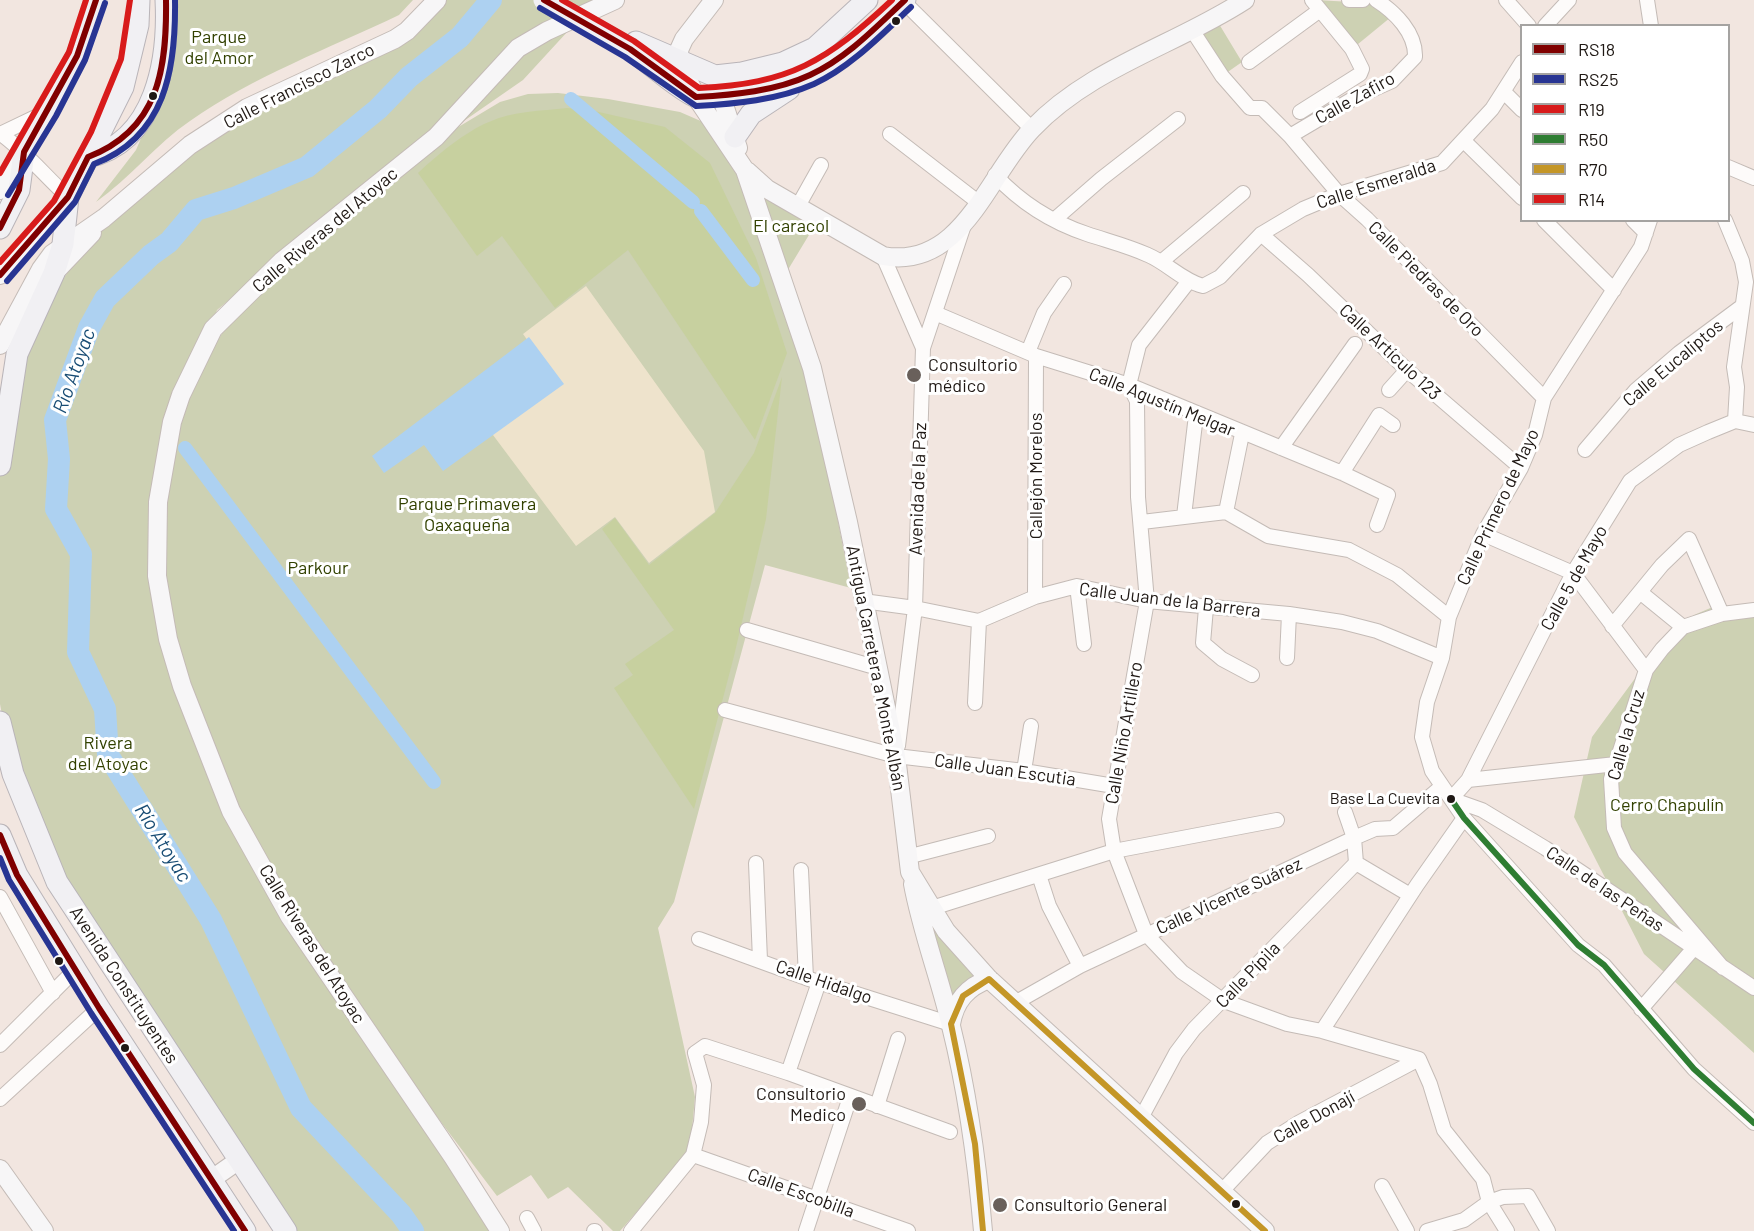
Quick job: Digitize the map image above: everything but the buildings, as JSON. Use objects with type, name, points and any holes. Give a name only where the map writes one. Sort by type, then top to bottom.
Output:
[{"type":"main road","points":[[0,228],[19,190],[24,152],[77,56],[96,0]]},
{"type":"main road","points":[[0,465],[6,353],[54,273],[63,244],[68,197],[123,87],[138,25],[139,0]]},
{"type":"main road","points":[[88,157],[104,153],[119,145],[151,103],[163,66],[166,0]]},
{"type":"main road","points":[[544,0],[633,45],[680,62],[718,86],[776,87],[811,75]]},
{"type":"main road","points":[[565,0],[633,45],[696,97],[815,48],[867,0]]},
{"type":"main road","points":[[735,138],[751,114],[858,44],[904,1]]},
{"type":"main road","name":"Avenida Constituyentes","points":[[0,722],[13,774],[57,882],[286,1231]]},
{"type":"main road","name":"Avenida Constituyentes","points":[[0,835],[17,875],[99,1008],[245,1231]]},
{"type":"street","name":"Calle Francisco Zarco","points":[[54,273],[104,218],[190,145],[247,108],[395,39],[407,31],[437,0]]},
{"type":"street","name":"Calle Riveras del Atoyac","points":[[500,1231],[453,1157],[290,917],[231,811],[182,686],[168,639],[157,576],[158,502],[172,422],[193,366],[213,329],[282,261],[436,137],[518,48],[547,31],[615,0]]},
{"type":"street","points":[[680,62],[679,50],[684,39],[714,0]]},
{"type":"street","points":[[718,86],[745,170],[767,189],[882,256],[897,258],[922,254],[963,228],[995,176],[1032,129],[1077,90],[1120,65],[1216,19],[1245,0]]},
{"type":"street","points":[[1349,0],[1363,0]]},
{"type":"street","name":"Calle Zafiro","points":[[1290,136],[1356,97],[1392,81],[1415,57],[1416,46],[1394,11],[1376,0]]},
{"type":"street","points":[[1506,0],[1527,24]]},
{"type":"street","points":[[1547,24],[1569,0]]},
{"type":"street","points":[[1647,0],[1651,24]]},
{"type":"street","points":[[904,1],[1032,129]]},
{"type":"street","points":[[1249,62],[1316,5],[1352,48],[1362,69],[1360,74],[1300,112]]},
{"type":"street","name":"Calle Piedras de Oro","points":[[1192,30],[1222,76],[1246,104],[1250,108],[1262,108],[1290,136],[1339,194],[1367,219],[1544,398]]},
{"type":"street","name":"Antigua Carretera a Monte Albán","points":[[680,62],[696,97],[745,170],[812,368],[848,522],[896,756],[909,864],[946,932],[988,979],[1265,1231]]},
{"type":"street","name":"Calle Esmeralda","points":[[1189,281],[1203,286],[1211,284],[1261,234],[1303,209],[1339,194],[1435,166],[1464,141],[1503,92],[1520,64]]},
{"type":"street","points":[[1503,92],[1520,109]]},
{"type":"street","points":[[0,275],[68,197],[45,178],[24,152],[0,134],[48,111]]},
{"type":"street","points":[[1054,220],[1101,179],[1178,119]]},
{"type":"street","points":[[890,134],[978,202]]},
{"type":"street","points":[[1464,141],[1520,197]]},
{"type":"street","points":[[0,190],[24,152]]},
{"type":"street","points":[[798,206],[821,165]]},
{"type":"street","points":[[1730,168],[1754,178]]},
{"type":"street","points":[[995,176],[1021,200],[1054,220],[1086,234],[1120,243],[1161,262],[1189,281],[1139,345],[1129,385]]},
{"type":"street","points":[[1161,262],[1243,193]]},
{"type":"street","name":"Calle Francisco Zarco","points":[[6,353],[41,269],[63,244],[104,218]]},
{"type":"street","points":[[1546,222],[1614,290]]},
{"type":"street","name":"Calle Eucaliptos","points":[[1726,222],[1742,261],[1746,282],[1734,367],[1737,387],[1735,421]]},
{"type":"street","name":"Calle Primero de Mayo","points":[[1648,227],[1641,247],[1544,398],[1535,435],[1521,468],[1483,534],[1449,617],[1442,658],[1427,702],[1422,737],[1432,771],[1464,818],[1578,945],[1604,965],[1694,1069],[1754,1123]]},
{"type":"street","name":"Avenida de la Paz","points":[[896,756],[915,608],[923,348],[963,228]]},
{"type":"street","name":"Calle Artículo 123","points":[[1261,234],[1308,275],[1407,370],[1521,468]]},
{"type":"street","points":[[882,256],[923,348]]},
{"type":"street","points":[[1032,354],[1044,313],[1064,284]]},
{"type":"street","name":"Calle Eucaliptos","points":[[1585,450],[1636,390],[1679,353],[1741,307]]},
{"type":"street","name":"Calle Agustín Melgar","points":[[935,313],[1032,354],[1129,385],[1196,415],[1342,473],[1388,495],[1377,525]]},
{"type":"street","points":[[1281,448],[1355,344]]},
{"type":"street","name":"Callejón Morelos","points":[[1032,354],[1035,597]]},
{"type":"street","points":[[1389,390],[1407,370]]},
{"type":"street","name":"Calle Niño Artillero","points":[[1129,385],[1137,401],[1138,497],[1142,522],[1147,601],[1109,819],[1114,850],[1146,934],[1182,972],[1224,1001],[1287,1024],[1322,1031],[1419,1059]]},
{"type":"street","points":[[1184,516],[1196,415]]},
{"type":"street","points":[[1342,473],[1379,415],[1393,425]]},
{"type":"street","points":[[1735,421],[1754,424]]},
{"type":"street","name":"Calle 5 de Mayo","points":[[1451,799],[1468,780],[1573,573],[1630,481],[1679,445],[1735,421]]},
{"type":"street","points":[[1226,512],[1242,434]]},
{"type":"street","points":[[1142,522],[1226,512],[1268,536],[1349,550],[1397,576],[1449,617]]},
{"type":"street","points":[[1483,534],[1573,573],[1646,669]]},
{"type":"street","points":[[1612,626],[1662,565],[1689,539],[1728,613]]},
{"type":"street","points":[[1077,586],[1084,644]]},
{"type":"street","name":"Calle Juan de la Barrera","points":[[979,621],[1035,597],[1077,586],[1147,601],[1289,614],[1377,631],[1442,658]]},
{"type":"street","points":[[1640,591],[1683,627],[1728,613],[1754,610]]},
{"type":"street","points":[[863,601],[915,608],[979,621],[975,703]]},
{"type":"street","points":[[1206,608],[1203,643],[1222,658],[1252,675]]},
{"type":"street","points":[[1287,658],[1289,614]]},
{"type":"street","name":"Calle la Cruz","points":[[1683,627],[1646,669],[1616,764],[1610,798],[1614,828],[1625,854],[1723,968]]},
{"type":"street","points":[[747,630],[878,668]]},
{"type":"street","name":"Calle Juan Escutia","points":[[725,710],[896,756],[1024,771],[1114,786]]},
{"type":"street","points":[[1024,771],[1031,726]]},
{"type":"street","points":[[1468,780],[1616,764]]},
{"type":"street","name":"Calle Vicente Suárez","points":[[1013,1004],[1080,966],[1146,934],[1354,838],[1375,829],[1393,828],[1441,787]]},
{"type":"street","name":"Calle de las Peñas","points":[[1451,799],[1482,810],[1545,848],[1754,988]]},
{"type":"street","points":[[1345,812],[1354,838],[1356,863],[1410,895]]},
{"type":"street","points":[[1322,1031],[1410,895],[1464,818]]},
{"type":"street","points":[[933,908],[1114,850],[1277,820]]},
{"type":"street","points":[[984,1231],[975,1144],[951,1024],[921,927],[909,864],[988,836]]},
{"type":"street","points":[[756,863],[760,960]]},
{"type":"street","name":"Calle Pípila","points":[[1141,1119],[1176,1053],[1194,1029],[1224,1001],[1356,863]]},
{"type":"street","points":[[788,1073],[812,980],[801,870]]},
{"type":"street","points":[[1039,875],[1049,906],[1080,966]]},
{"type":"street","points":[[0,897],[53,993]]},
{"type":"street","name":"Calle Hidalgo","points":[[699,939],[812,980],[951,1024]]},
{"type":"street","points":[[1641,1009],[1694,948]]},
{"type":"street","points":[[0,1045],[76,969]]},
{"type":"street","points":[[951,1024],[953,1011],[963,994],[974,984],[988,979]]},
{"type":"street","points":[[0,1099],[99,1008]]},
{"type":"street","points":[[877,1106],[898,1039]]},
{"type":"street","points":[[631,1231],[693,1155],[701,1122],[704,1085],[695,1053],[705,1046],[788,1073],[950,1132]]},
{"type":"street","points":[[1419,1059],[1430,1084],[1444,1130],[1483,1179],[1489,1202],[1507,1231]]},
{"type":"street","name":"Calle Donají","points":[[1222,1191],[1267,1143],[1300,1122],[1419,1059]]},
{"type":"street","points":[[806,1231],[850,1097]]},
{"type":"street","name":"Calle Escobilla","points":[[693,1155],[908,1231]]},
{"type":"street","points":[[212,1179],[239,1160]]},
{"type":"street","points":[[0,1169],[41,1230]]},
{"type":"street","points":[[1382,1186],[1407,1231]]},
{"type":"street","points":[[1427,1231],[1464,1220],[1489,1202],[1503,1197],[1528,1196],[1548,1231]]},
{"type":"street","points":[[527,1218],[534,1231]]},
{"type":"green space","name":"Parque del Amor","points":[[175,0],[413,0],[399,15],[265,77],[214,105],[178,130],[96,202],[136,150],[151,115]]},
{"type":"green space","name":"Parque Primavera Oaxaqueña","points":[[434,0],[604,0],[591,6],[523,80],[435,141],[500,102],[528,94],[558,93],[608,99],[680,112],[703,122],[739,175],[815,403],[851,588],[765,565],[674,902],[658,928],[695,1097],[690,1151],[620,1231],[613,1231],[568,1187],[548,1199],[531,1175],[497,1196],[378,1039],[500,1231],[286,1231],[57,882],[13,774],[0,704],[0,465],[21,342],[104,218],[190,145],[395,39]],"holes":[[[348,202],[230,320],[193,382],[217,310]]]},
{"type":"green space","points":[[1317,0],[1368,3],[1391,17],[1352,49]]},
{"type":"green space","points":[[1216,19],[1242,62],[1222,76],[1192,30]]},
{"type":"green space","points":[[567,108],[590,110],[665,127],[710,163],[756,258],[787,353],[755,440],[628,250],[555,308],[502,236],[477,256],[418,173],[461,138],[498,118]]},
{"type":"green space","name":"El caracol","points":[[757,190],[818,220],[786,273]]},
{"type":"green space","points":[[782,377],[766,519],[734,656],[694,809],[614,688],[633,675],[625,664],[674,630],[602,529],[615,518],[649,565],[715,513],[754,453]]},
{"type":"green space","name":"Cerro Chapulín","points":[[1754,605],[1754,1053],[1644,954],[1574,817],[1592,737],[1661,643],[1694,615],[1715,606]]},
{"type":"green space","points":[[920,899],[992,977],[948,1003]]},
{"type":"sand","points":[[586,286],[704,451],[715,512],[649,563],[615,517],[576,546],[490,431],[558,383],[523,334]]},
{"type":"water","points":[[529,337],[564,384],[443,471],[424,445],[384,473],[372,456]]},
{"type":"waterway","name":"Río Atoyac","points":[[413,1231],[401,1214],[301,1108],[211,920],[108,755],[105,709],[78,652],[81,554],[56,509],[59,459],[55,420],[89,328],[105,299],[151,255],[169,242],[196,210],[234,198],[307,167],[378,109],[409,77],[460,37],[491,0]]},
{"type":"waterway","points":[[571,99],[693,202]]},
{"type":"waterway","points":[[701,211],[753,280]]},
{"type":"waterway","points":[[185,448],[434,782]]},
{"type":"transit line","name":"R19","points":[[0,173],[69,52],[86,0]]},
{"type":"transit line","name":"RS18","points":[[0,228],[19,190],[24,152],[77,56],[96,0]]},
{"type":"transit line","name":"R14","points":[[0,262],[54,201],[91,132],[121,59],[130,0]]},
{"type":"transit line","name":"RS18","points":[[0,275],[68,197],[88,157],[112,145],[130,131],[144,113],[154,94],[160,72],[164,49],[166,0]]},
{"type":"transit line","name":"RS25","points":[[7,281],[75,202],[94,164],[118,152],[137,137],[152,118],[169,75],[173,51],[175,0]]},
{"type":"transit line","name":"RS18","points":[[544,0],[630,49],[696,97],[769,88],[810,75],[849,51],[905,0]]},
{"type":"transit line","name":"R19","points":[[562,0],[634,41],[699,88],[758,81],[805,65],[847,39],[892,0]]},
{"type":"transit line","name":"RS25","points":[[8,195],[56,116],[85,60],[105,3]]},
{"type":"transit line","name":"RS25","points":[[540,8],[625,57],[696,106],[771,97],[814,84],[841,69],[911,7]]},
{"type":"transit line","name":"R50","points":[[1451,799],[1464,818],[1578,945],[1604,965],[1694,1069],[1754,1123]]},
{"type":"transit line","name":"RS18","points":[[0,835],[17,875],[99,1008],[245,1231]]},
{"type":"transit line","name":"RS25","points":[[0,858],[9,880],[91,1013],[234,1231]]},
{"type":"transit line","name":"R70","points":[[983,1231],[975,1144],[951,1024],[963,996],[989,979],[1265,1231]]},
{"type":"place","name":"Consultorio médico","points":[[914,375]]},
{"type":"place","name":"Base La Cuevita","points":[[1451,799]]},
{"type":"place","name":"Consultorio Medico","points":[[859,1104]]},
{"type":"place","name":"Consultorio General","points":[[1000,1205]]},
{"type":"park label","name":"Parkour","points":[[318,568]]},
{"type":"park label","name":"Rivera del Atoyac","points":[[108,753]]}]
